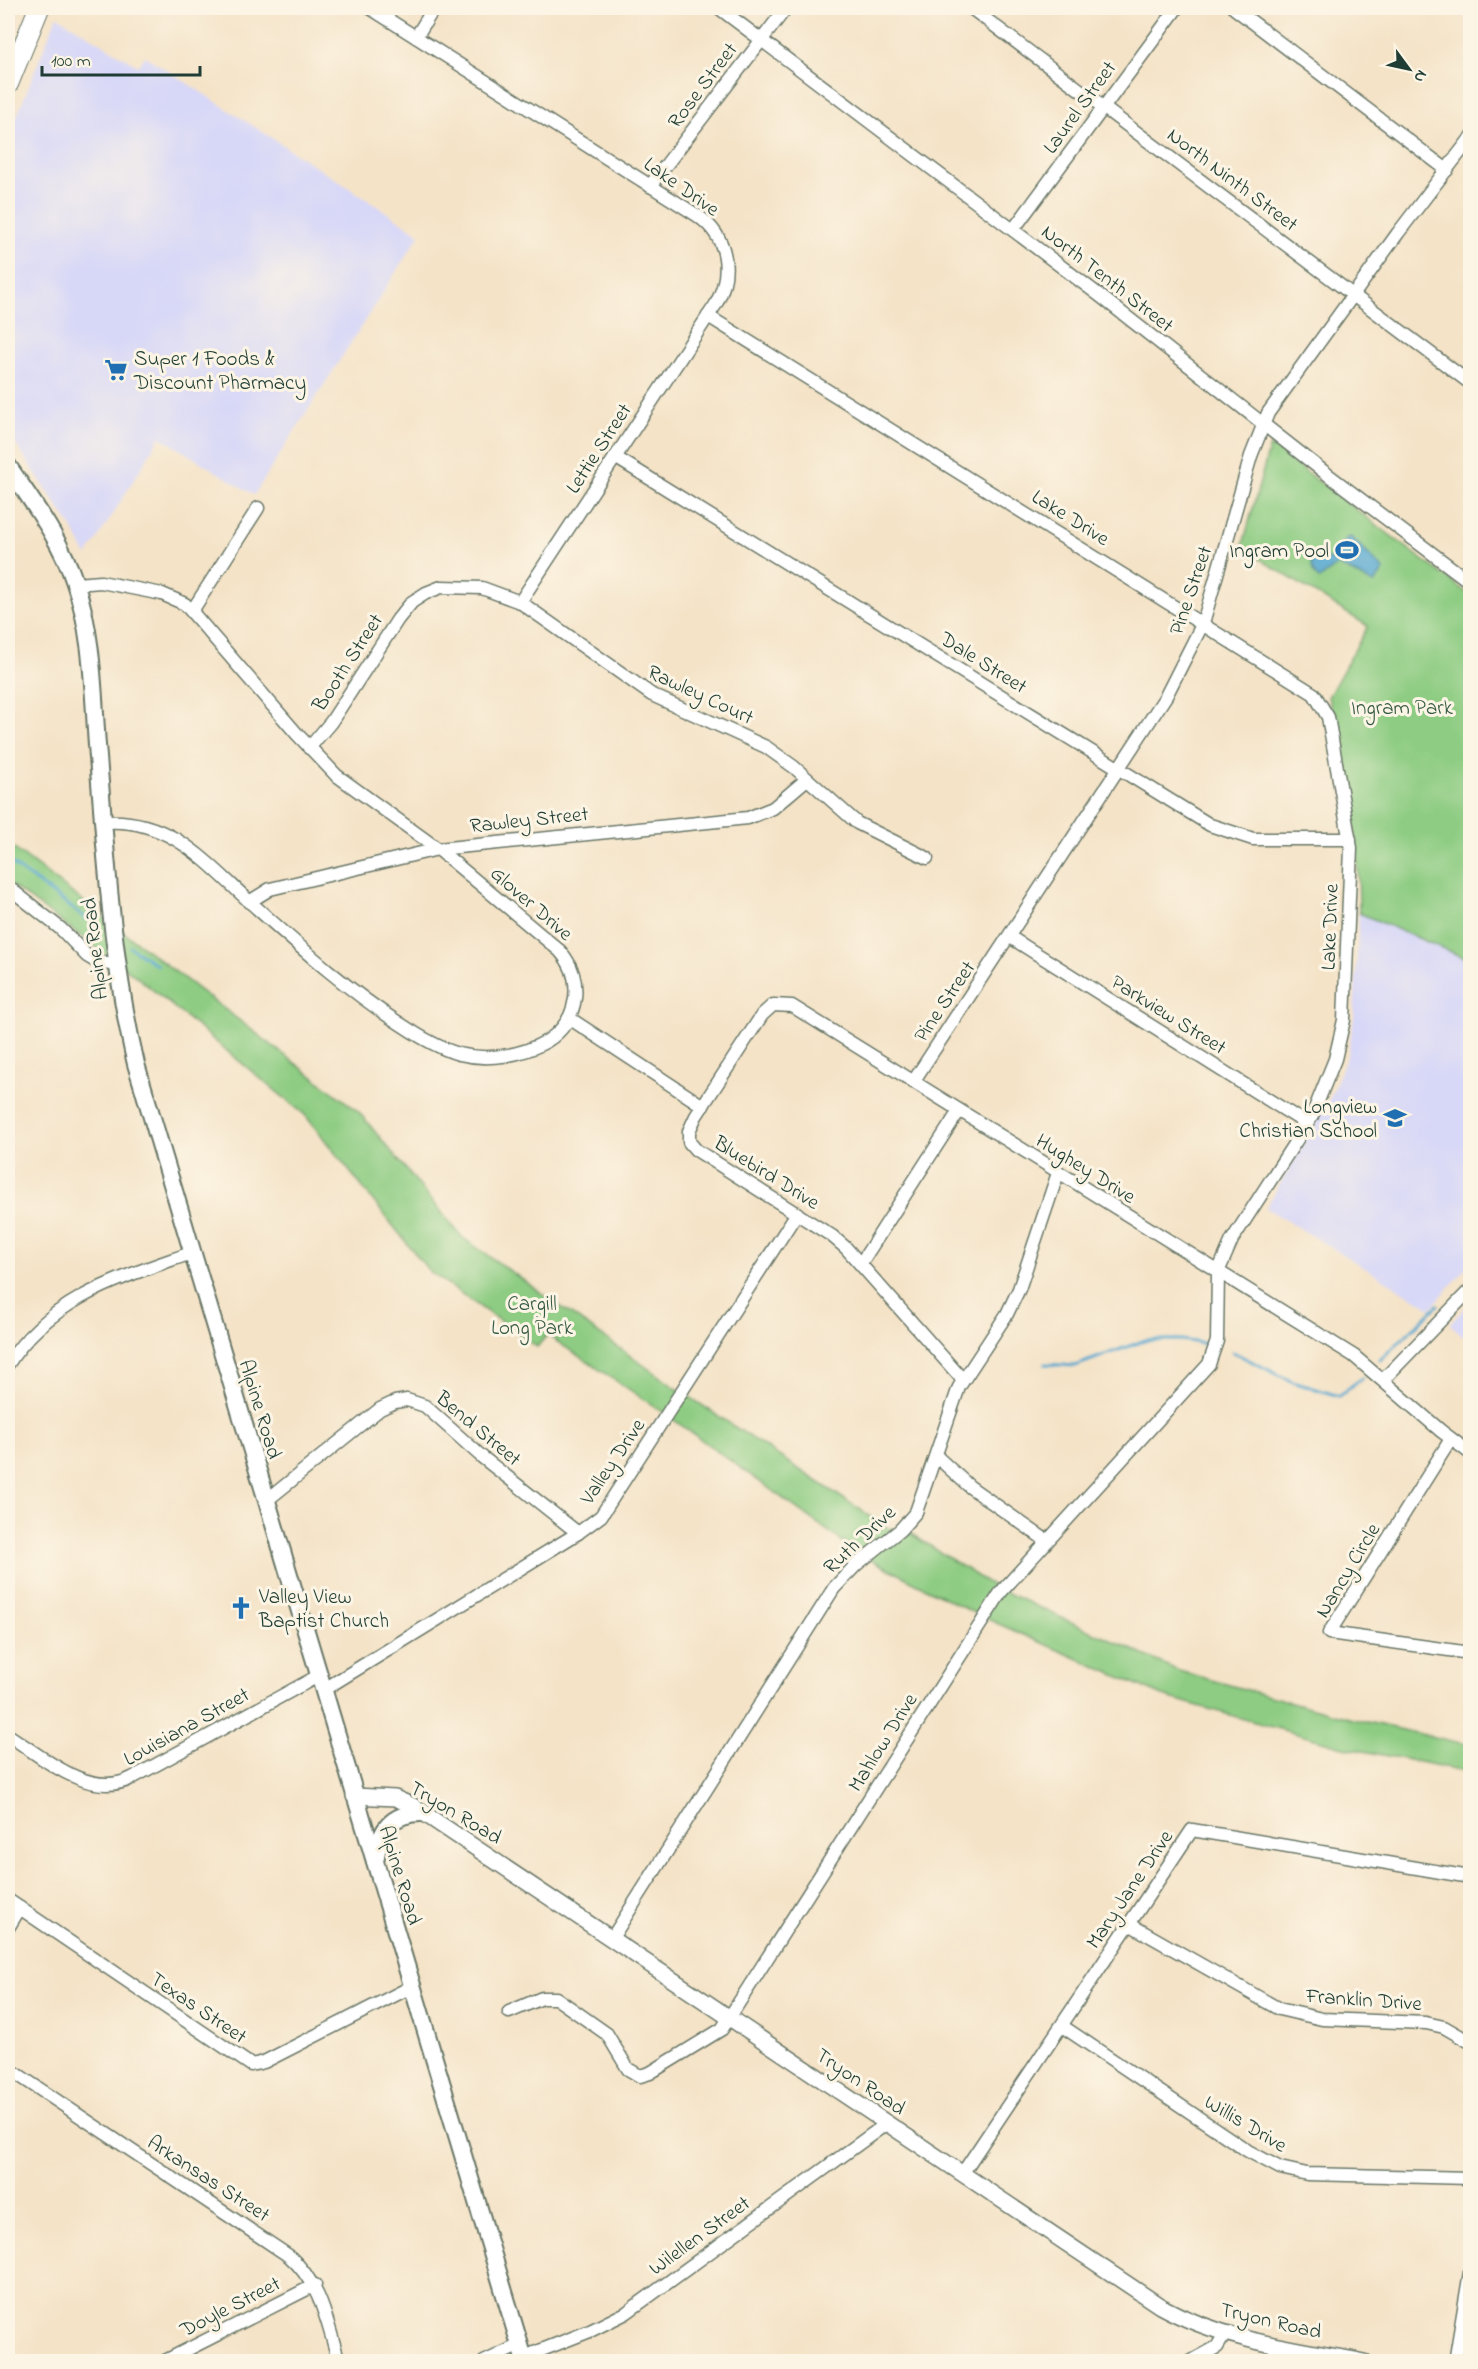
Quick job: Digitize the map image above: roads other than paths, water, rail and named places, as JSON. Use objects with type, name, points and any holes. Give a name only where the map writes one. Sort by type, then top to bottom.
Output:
[{"type":"main road","points":[[8,84],[39,8]]},
{"type":"main road","name":"Alpine Road","points":[[8,466],[55,538],[76,584],[89,649],[117,965],[140,1082],[523,2355]]},
{"type":"main road","points":[[375,1865],[378,1843],[384,1829],[392,1820],[401,1815],[424,1812]]},
{"type":"street","name":"Lake Drive","points":[[370,8],[704,220],[722,245],[726,263],[722,292],[708,316],[1302,685],[1321,702],[1329,724],[1350,839],[1344,1020],[1330,1073],[1307,1124],[1232,1240],[1218,1272]]},
{"type":"street","points":[[416,37],[434,8]]},
{"type":"street","name":"North Tenth Street","points":[[719,8],[1013,230],[1470,582]]},
{"type":"street","name":"Rose Street","points":[[650,186],[786,8]]},
{"type":"street","name":"North Ninth Street","points":[[971,8],[1470,383]]},
{"type":"street","name":"Laurel Street","points":[[1013,230],[1177,8]]},
{"type":"street","points":[[1234,8],[1377,114],[1447,170]]},
{"type":"street","name":"Pine Street","points":[[914,1082],[1166,696],[1203,623],[1262,423],[1470,140]]},
{"type":"street","name":"Lettie Street","points":[[520,602],[708,316]]},
{"type":"street","name":"Dale Street","points":[[615,457],[1203,822],[1231,834],[1262,839],[1350,839]]},
{"type":"street","points":[[192,611],[258,508]]},
{"type":"street","name":"Glover Drive","points":[[76,584],[93,581],[162,594],[180,601],[192,611],[309,748],[345,782],[438,849],[564,955],[572,968],[577,987],[574,1008],[569,1018],[548,1040],[515,1053],[483,1057],[447,1050],[430,1043],[359,997],[201,858],[173,837],[134,822],[104,822]]},
{"type":"street","name":"Rawley Court","points":[[417,598],[441,587],[463,586],[490,590],[520,602],[645,690],[671,705],[759,743],[807,779],[857,823],[927,858]]},
{"type":"street","name":"Booth Street","points":[[309,748],[331,722],[398,619],[417,598]]},
{"type":"street","name":"Rawley Street","points":[[249,902],[270,890],[438,849],[748,818],[773,808],[807,779]]},
{"type":"street","points":[[8,887],[61,929],[87,956],[97,962],[117,965]]},
{"type":"street","name":"Parkview Street","points":[[1010,937],[1307,1124]]},
{"type":"street","name":"Hughey Drive","points":[[703,1106],[762,1015],[777,1004],[792,1006],[1349,1353],[1470,1453]]},
{"type":"street","name":"Bluebird Drive","points":[[569,1018],[703,1106],[689,1131],[690,1145],[832,1236],[861,1263],[963,1380]]},
{"type":"street","points":[[861,1263],[959,1111]]},
{"type":"street","name":"Ruth Drive","points":[[612,1938],[834,1588],[856,1565],[900,1530],[916,1512],[963,1380],[1013,1302],[1058,1173]]},
{"type":"street","name":"Valley Drive","points":[[320,1683],[578,1533],[596,1520],[609,1506],[796,1213]]},
{"type":"street","points":[[8,1364],[35,1329],[70,1301],[112,1281],[191,1253]]},
{"type":"street","name":"Mahlow Drive","points":[[509,2012],[542,1998],[556,1998],[607,2034],[628,2069],[640,2076],[650,2073],[714,2035],[731,2019],[988,1611],[1008,1583],[1209,1364],[1217,1341],[1218,1272]]},
{"type":"street","points":[[1383,1380],[1470,1290]]},
{"type":"street","name":"Bend Street","points":[[266,1501],[380,1410],[394,1402],[407,1400],[430,1410],[482,1457],[578,1533]]},
{"type":"street","name":"Nancy Circle","points":[[1451,1438],[1329,1633],[1470,1653]]},
{"type":"street","points":[[936,1456],[963,1483],[1047,1541]]},
{"type":"street","name":"Louisiana Street","points":[[8,1735],[79,1778],[97,1785],[114,1785],[320,1683]]},
{"type":"street","name":"Tryon Road","points":[[354,1796],[395,1798],[424,1812],[1160,2306],[1225,2334],[1365,2361]]},
{"type":"street","name":"Mary Jane Drive","points":[[962,2174],[1192,1830],[1470,1877]]},
{"type":"street","name":"Texas Street","points":[[8,1900],[251,2064],[264,2062],[411,1988]]},
{"type":"street","points":[[8,1928],[20,1908]]},
{"type":"street","name":"Franklin Drive","points":[[1129,1924],[1279,2009],[1322,2019],[1426,2023],[1444,2027],[1470,2042]]},
{"type":"street","name":"Willis Drive","points":[[1062,2026],[1248,2151],[1280,2168],[1317,2175],[1470,2178]]},
{"type":"street","name":"Arkansas Street","points":[[8,2068],[281,2249],[305,2271],[315,2285],[339,2361]]},
{"type":"street","name":"Wilellen Street","points":[[484,2361],[523,2355],[620,2317],[886,2124]]},
{"type":"street","points":[[1455,2361],[1470,2271]]},
{"type":"street","name":"Doyle Street","points":[[163,2361],[315,2285]]},
{"type":"street","points":[[1190,2361],[1217,2347],[1225,2334]]},
{"type":"water","points":[[1348,537],[1352,538],[1384,570],[1374,584],[1338,565],[1319,579],[1314,574],[1313,555],[1332,560]]},
{"type":"waterway","points":[[8,861],[87,919]]},
{"type":"waterway","points":[[130,947],[157,965]]},
{"type":"waterway","points":[[1380,1360],[1438,1305]]},
{"type":"waterway","points":[[1045,1364],[1075,1366],[1146,1340],[1181,1340],[1208,1344]]},
{"type":"waterway","points":[[1233,1352],[1293,1382],[1339,1396],[1362,1378]]},
{"type":"place","name":"Super 1 Foods & Discount Pharmacy","points":[[116,370]]},
{"type":"place","name":"Ingram Pool","points":[[1347,550]]},
{"type":"place","name":"Longview Christian School","points":[[1395,1118]]},
{"type":"place","name":"Valley View Baptist Church","points":[[241,1608]]},
{"type":"park label","name":"Ingram Park","points":[[1402,707]]},
{"type":"park label","name":"Cargill Long Park","points":[[532,1315]]}]
